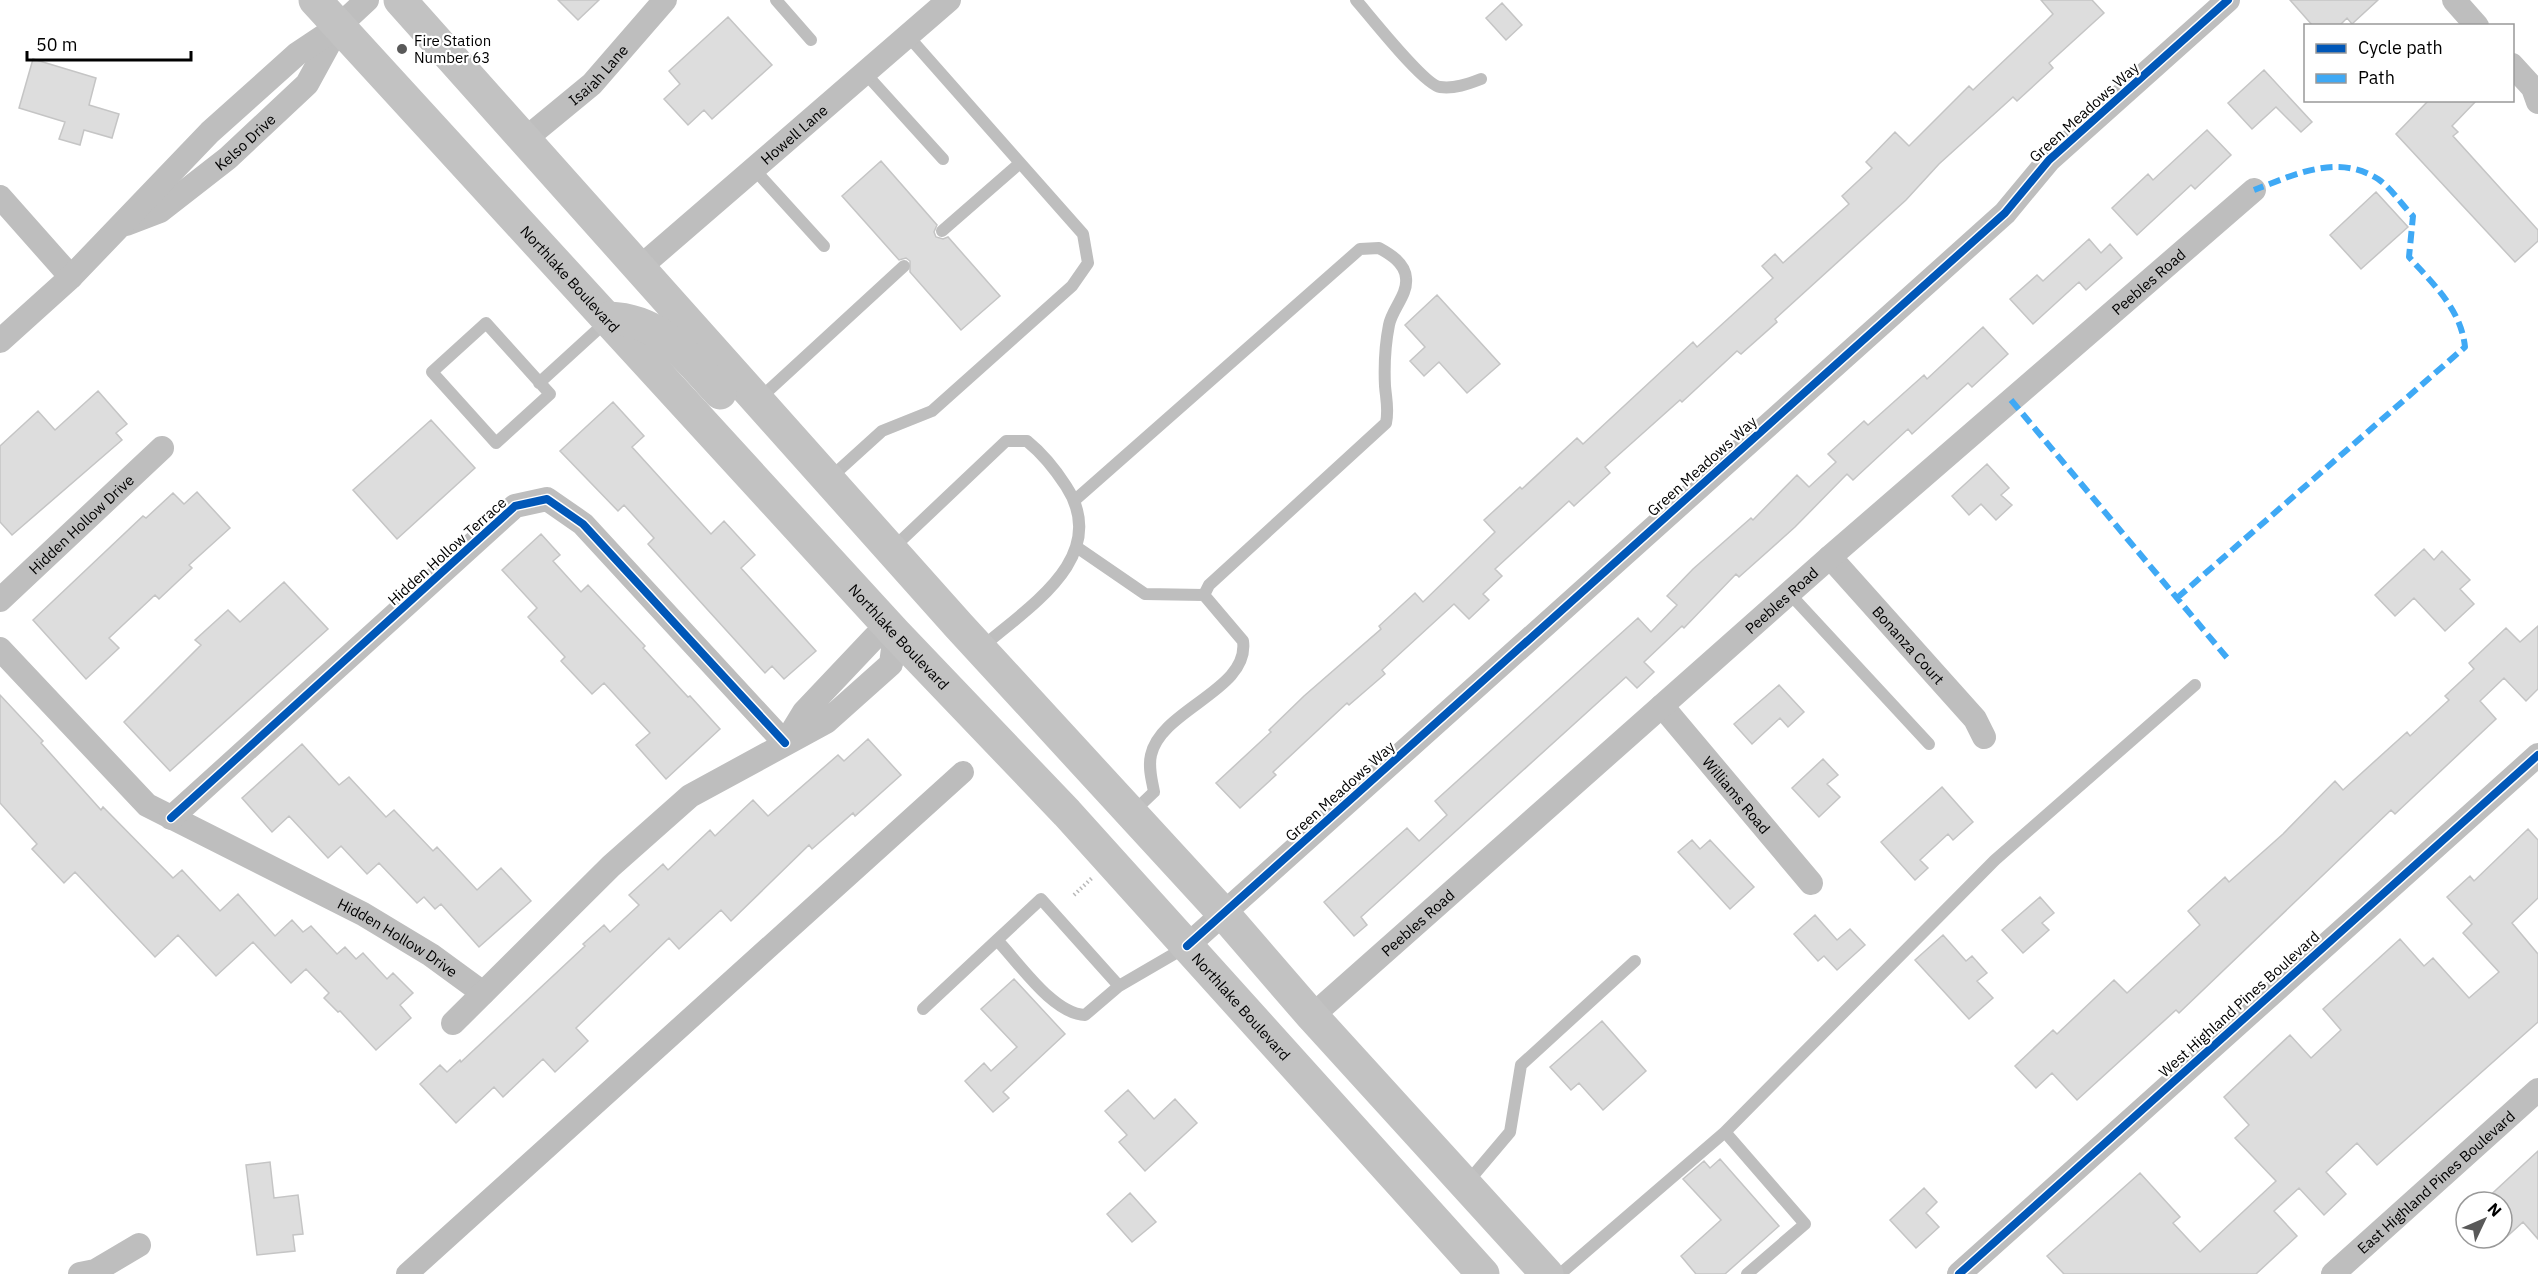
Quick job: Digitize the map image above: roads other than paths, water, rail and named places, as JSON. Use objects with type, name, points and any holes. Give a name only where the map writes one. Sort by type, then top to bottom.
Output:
[{"type":"main road","name":"Northlake Boulevard","points":[[315,0],[896,633],[1067,813],[1474,1271]]},
{"type":"main road","points":[[400,0],[969,637],[1223,913],[1312,1016],[1547,1274]]},
{"type":"main road","points":[[609,318],[630,319],[669,338],[743,418],[792,463],[825,477]]},
{"type":"main road","points":[[896,633],[928,624],[969,637]]},
{"type":"street","name":"Kelso Drive","points":[[0,341],[71,277],[120,225],[160,211],[228,158],[307,84],[339,26],[367,0]]},
{"type":"street","name":"Isaiah Lane","points":[[524,140],[592,84],[664,0]]},
{"type":"street","name":"Howell Lane","points":[[638,269],[950,0]]},
{"type":"street","name":"Green Meadows Way","points":[[1186,946],[2005,213],[2049,160],[2228,0]]},
{"type":"street","points":[[2454,0],[2475,24]]},
{"type":"street","points":[[2514,67],[2533,88],[2538,102]]},
{"type":"street","name":"Peebles Road","points":[[1312,1016],[1830,556],[2254,190]]},
{"type":"street","points":[[0,197],[71,277]]},
{"type":"street","name":"Hidden Hollow Drive","points":[[0,600],[162,448]]},
{"type":"street","name":"Hidden Hollow Terrace","points":[[171,818],[515,506],[547,500],[583,524],[785,743]]},
{"type":"street","name":"Bonanza Court","points":[[1830,556],[1968,711],[1984,737]]},
{"type":"street","points":[[453,1023],[610,866],[690,796],[826,722],[891,664],[896,633]]},
{"type":"street","name":"Hidden Hollow Drive","points":[[0,649],[122,782],[147,805],[363,914],[431,955],[483,993]]},
{"type":"street","name":"Williams Road","points":[[1662,706],[1811,883]]},
{"type":"street","name":"West Highland Pines Boulevard","points":[[1959,1274],[2538,754]]},
{"type":"street","name":"East Highland Pines Boulevard","points":[[2333,1274],[2538,1090]]},
{"type":"street","points":[[80,1274],[95,1271],[139,1245]]},
{"type":"lane","points":[[776,0],[811,40]]},
{"type":"lane","points":[[1356,0],[1421,75],[1438,87],[1462,86],[1481,79]]},
{"type":"lane","points":[[825,477],[882,432],[932,411],[1072,286],[1088,263],[1083,234],[908,36]]},
{"type":"lane","points":[[865,73],[943,159]]},
{"type":"lane","points":[[942,231],[1020,163]]},
{"type":"lane","points":[[754,169],[824,246]]},
{"type":"lane","points":[[1075,500],[1360,249],[1379,248],[1392,255],[1401,264],[1406,278],[1402,297],[1389,321],[1385,363],[1389,410],[1386,423],[1215,578],[1204,595]]},
{"type":"lane","points":[[757,401],[904,266]]},
{"type":"lane","points":[[539,383],[609,318]]},
{"type":"lane","points":[[486,323],[539,383],[550,394],[496,443],[432,372],[486,323]]},
{"type":"lane","points":[[891,550],[1006,441],[1027,441],[1057,472],[1075,500],[1081,524],[1078,548],[1069,566],[1043,593],[969,637]]},
{"type":"lane","points":[[1078,548],[1145,594],[1204,595],[1244,641],[1243,655],[1233,674],[1162,733],[1151,757],[1154,792],[1131,813]]},
{"type":"lane","points":[[1789,593],[1929,744]]},
{"type":"lane","points":[[1560,1274],[1725,1132],[1995,860],[2195,685]]},
{"type":"lane","points":[[923,1009],[1041,899],[1119,986]]},
{"type":"lane","points":[[997,940],[1055,1002],[1075,1014],[1085,1015],[1119,986],[1186,946]]},
{"type":"lane","points":[[1466,1184],[1510,1132],[1521,1065],[1635,961]]},
{"type":"lane","points":[[1725,1132],[1805,1224],[1747,1274]]},
{"type":"waterway","points":[[407,1274],[963,772]]},
{"type":"place","name":"Fire Station Number 63","points":[[402,49]]}]
